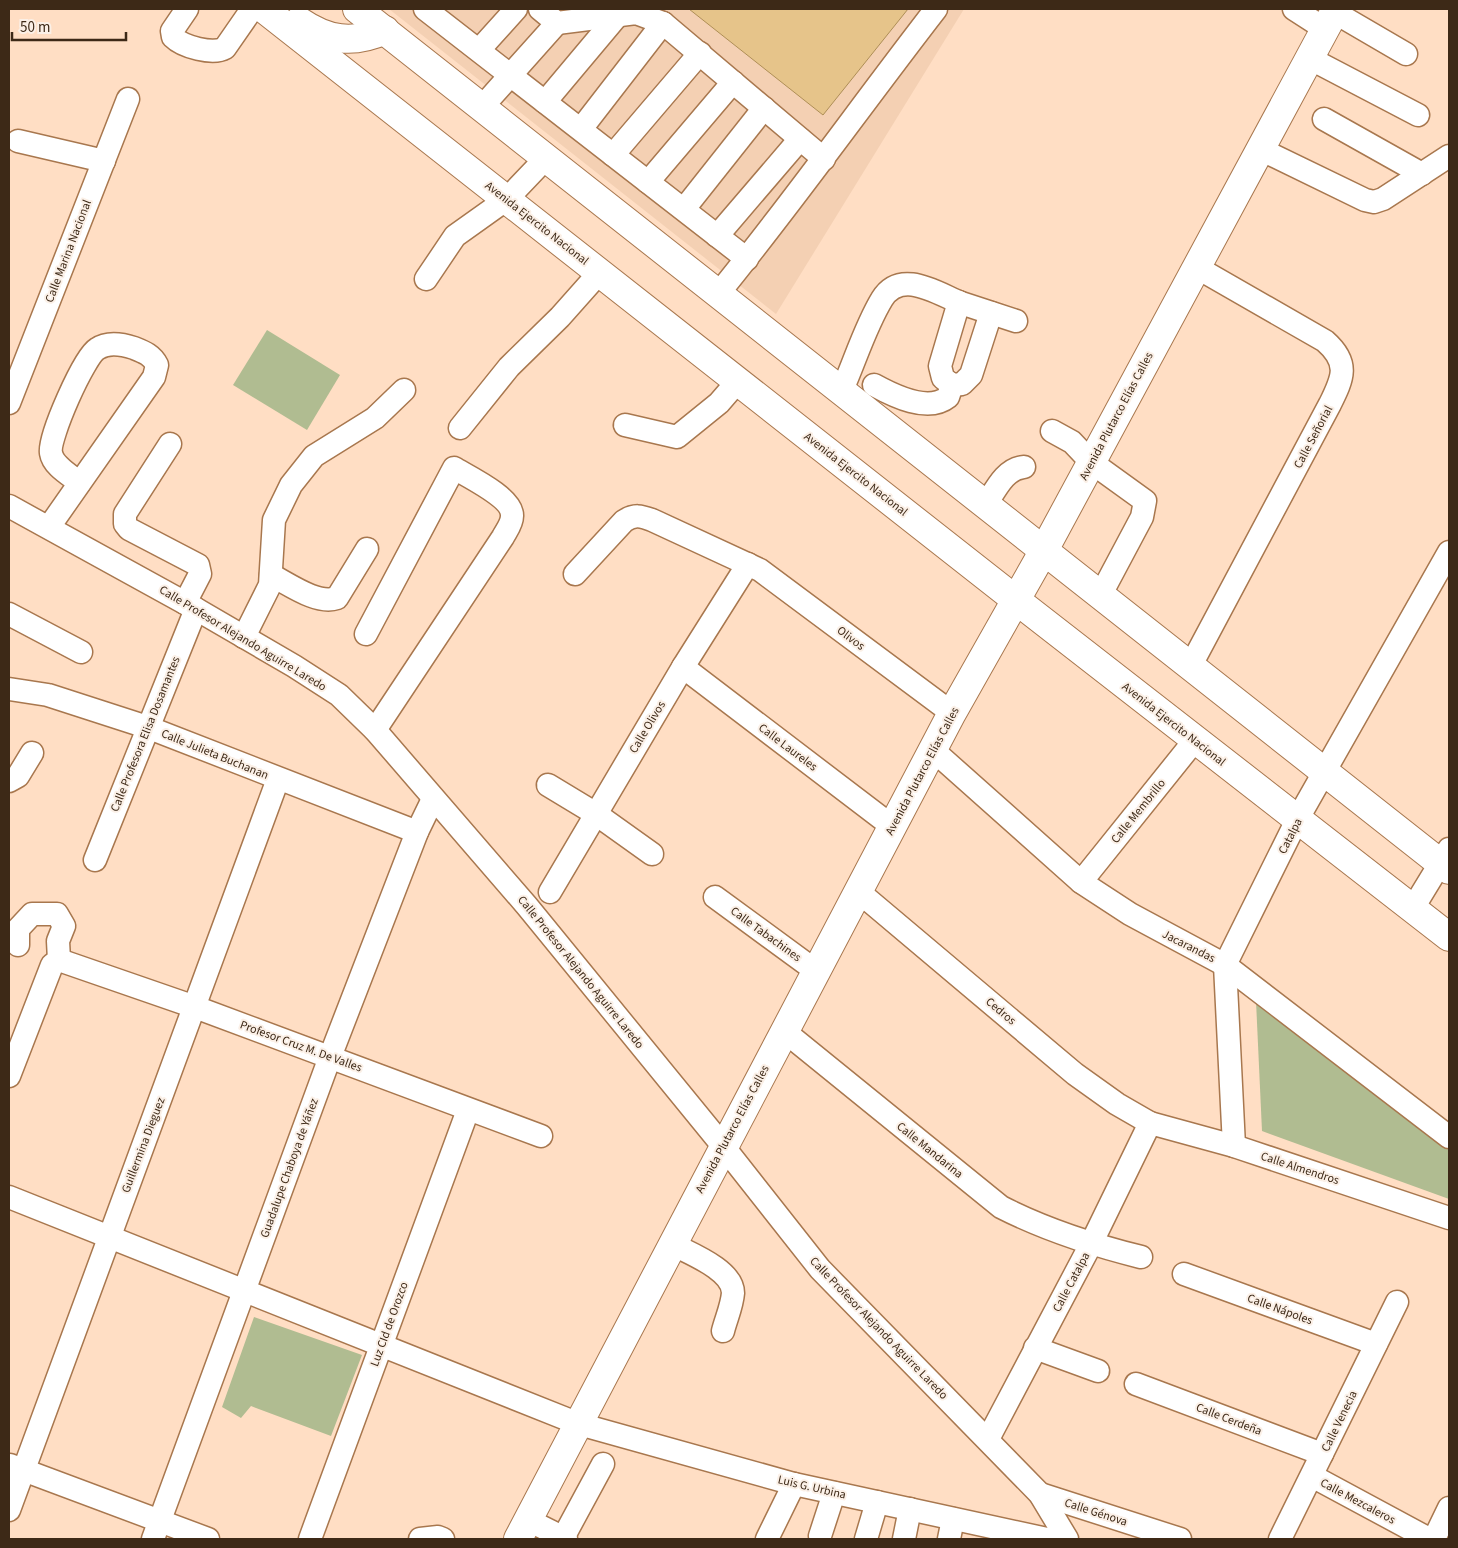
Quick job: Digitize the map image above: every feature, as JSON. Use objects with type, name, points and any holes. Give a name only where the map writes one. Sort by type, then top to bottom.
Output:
[{"type":"main road","points":[[357,9],[842,390],[1043,552],[1192,665],[1326,772],[1446,861]]},
{"type":"main road","points":[[264,12],[289,15],[323,36],[339,39],[366,37],[385,30]]},
{"type":"main road","name":"Avenida Ejercito Nacional","points":[[264,12],[507,199],[1016,600],[1449,937]]},
{"type":"main road","name":"Avenida Plutarco Elías Calles","points":[[523,1529],[723,1146],[934,751],[952,713],[1043,552],[1332,17]]},
{"type":"street","points":[[187,9],[172,30],[173,37],[198,48],[220,51],[264,12]]},
{"type":"street","points":[[426,9],[747,259]]},
{"type":"street","points":[[479,50],[516,9]]},
{"type":"street","points":[[540,9],[557,23]]},
{"type":"street","points":[[718,294],[824,159],[868,96],[936,9]]},
{"type":"street","points":[[1294,9],[1332,17],[1406,54]]},
{"type":"street","points":[[482,107],[557,23],[636,13],[663,23],[824,159]]},
{"type":"street","points":[[545,102],[618,15]]},
{"type":"street","points":[[581,129],[663,23]]},
{"type":"street","points":[[614,155],[700,53]]},
{"type":"street","points":[[1309,58],[1418,115]]},
{"type":"street","points":[[648,182],[733,82]]},
{"type":"street","name":"Calle Marina Nacional","points":[[9,403],[128,99]]},
{"type":"street","points":[[684,209],[764,108]]},
{"type":"street","points":[[1324,119],[1422,174]]},
{"type":"street","points":[[718,236],[800,139]]},
{"type":"street","points":[[18,141],[104,161]]},
{"type":"street","points":[[1260,149],[1357,196],[1374,202],[1383,199],[1449,156]]},
{"type":"street","points":[[426,279],[455,236],[507,199],[546,158]]},
{"type":"street","name":"Calle Señorial","points":[[1192,665],[1330,404],[1339,385],[1343,369],[1336,350],[1325,341],[1196,267]]},
{"type":"street","points":[[460,428],[509,366],[560,317],[600,272]]},
{"type":"street","points":[[842,390],[883,297],[897,286],[910,284],[926,287],[959,302],[1016,321]]},
{"type":"street","points":[[959,302],[940,366],[943,378],[952,385],[962,384],[971,375],[991,313]]},
{"type":"street","points":[[49,528],[154,377],[157,366],[150,354],[132,347],[107,344],[95,350],[68,397],[51,442],[51,454],[56,463],[80,483]]},
{"type":"street","points":[[624,425],[676,437],[719,403],[738,381]]},
{"type":"street","points":[[874,385],[896,396],[934,404],[948,397],[952,385]]},
{"type":"street","points":[[244,637],[270,585],[274,520],[291,485],[314,456],[376,418],[404,390]]},
{"type":"street","points":[[1052,432],[1072,442],[1091,462],[1141,497],[1145,507],[1100,596]]},
{"type":"street","name":"Calle Profesora Elisa Dosamantes","points":[[95,860],[147,727],[200,574],[198,565],[129,529],[125,524],[125,514],[170,444]]},
{"type":"street","points":[[985,506],[1008,473],[1016,468],[1024,467]]},
{"type":"street","points":[[366,634],[454,468],[499,496],[510,506],[511,522],[503,538],[375,730]]},
{"type":"street","name":"Calle Profesor Alejando Aguirre Laredo","points":[[9,506],[190,606],[339,695],[375,730],[527,906],[723,1146],[820,1269],[1040,1494],[1067,1539]]},
{"type":"street","name":"Olivos","points":[[575,574],[611,534],[632,516],[640,516],[652,520],[748,564],[952,713]]},
{"type":"street","points":[[271,575],[316,597],[331,600],[337,598],[367,549]]},
{"type":"street","name":"Catalpa","points":[[1234,1146],[1225,965],[1297,820],[1326,772],[1449,552]]},
{"type":"street","name":"Calle Olivos","points":[[550,892],[683,667],[748,564]]},
{"type":"street","points":[[9,614],[81,652]]},
{"type":"street","name":"Calle Laureles","points":[[683,667],[893,827]]},
{"type":"street","name":"Calle Julieta Buchanan","points":[[9,689],[48,695],[147,727],[418,832]]},
{"type":"street","name":"Calle Membrillo","points":[[1081,882],[1195,740]]},
{"type":"street","name":"Jacarandas","points":[[934,751],[1081,882],[1130,914],[1225,965],[1449,1137]]},
{"type":"street","points":[[9,781],[18,776],[32,753]]},
{"type":"street","name":"Guillermina Dieguez","points":[[9,1510],[16,1467],[108,1238],[278,779]]},
{"type":"street","points":[[548,785],[596,814],[652,854]]},
{"type":"street","name":"Guadalupe Chaboya de Yáñez","points":[[156,1530],[330,1057],[418,832],[433,799]]},
{"type":"street","points":[[1413,908],[1446,861]]},
{"type":"street","name":"Cedros","points":[[858,892],[1075,1074],[1117,1104],[1150,1123]]},
{"type":"street","name":"Calle Tabachines","points":[[715,897],[816,971]]},
{"type":"street","points":[[9,1076],[52,965],[59,960],[58,941],[64,926],[57,914],[32,914],[18,929],[18,944]]},
{"type":"street","name":"Profesor Cruz M. De Valles","points":[[59,960],[195,1007],[541,1136]]},
{"type":"street","name":"Calle Mandarina","points":[[784,1031],[1001,1207],[1029,1221],[1091,1244],[1141,1257]]},
{"type":"street","name":"Luz CId de Orozco","points":[[310,1539],[468,1110]]},
{"type":"street","name":"Calle Almendros","points":[[1150,1123],[1234,1146],[1449,1218]]},
{"type":"street","name":"Calle Catalpa","points":[[988,1439],[1091,1244],[1150,1123]]},
{"type":"street","name":"Luis G. Urbina","points":[[9,1197],[579,1424],[794,1484],[910,1510],[951,1529],[1047,1539]]},
{"type":"street","points":[[672,1244],[725,1274],[732,1284],[732,1300],[723,1331]]},
{"type":"street","name":"Calle Nápoles","points":[[1184,1274],[1376,1344]]},
{"type":"street","name":"Calle Venecia","points":[[1280,1539],[1397,1302]]},
{"type":"street","points":[[1035,1348],[1098,1371]]},
{"type":"street","name":"Calle Cerdeña","points":[[1136,1384],[1322,1454]]},
{"type":"street","points":[[523,1529],[565,1539],[603,1464]]},
{"type":"street","points":[[16,1467],[156,1530],[208,1539]]},
{"type":"street","name":"Calle Mezcaleros","points":[[1312,1476],[1430,1539]]},
{"type":"street","points":[[767,1539],[794,1484]]},
{"type":"street","points":[[820,1536],[834,1493]]},
{"type":"street","name":"Calle Génova","points":[[1040,1494],[1180,1539]]},
{"type":"street","points":[[866,1539],[877,1502]]},
{"type":"street","points":[[1434,1539],[1449,1508]]},
{"type":"street","points":[[904,1539],[910,1510]]},
{"type":"street","points":[[420,1539],[438,1537],[444,1539]]},
{"type":"shaded area","points":[[389,9],[964,9],[776,314]]},
{"type":"green space","points":[[267,330],[340,375],[307,430],[233,385]]},
{"type":"green space","points":[[1256,1001],[1449,1150],[1449,1199],[1262,1131]]},
{"type":"green space","points":[[254,1317],[362,1355],[331,1436],[251,1406],[241,1418],[222,1407]]},
{"type":"building","points":[[689,9],[908,9],[823,115]]}]
